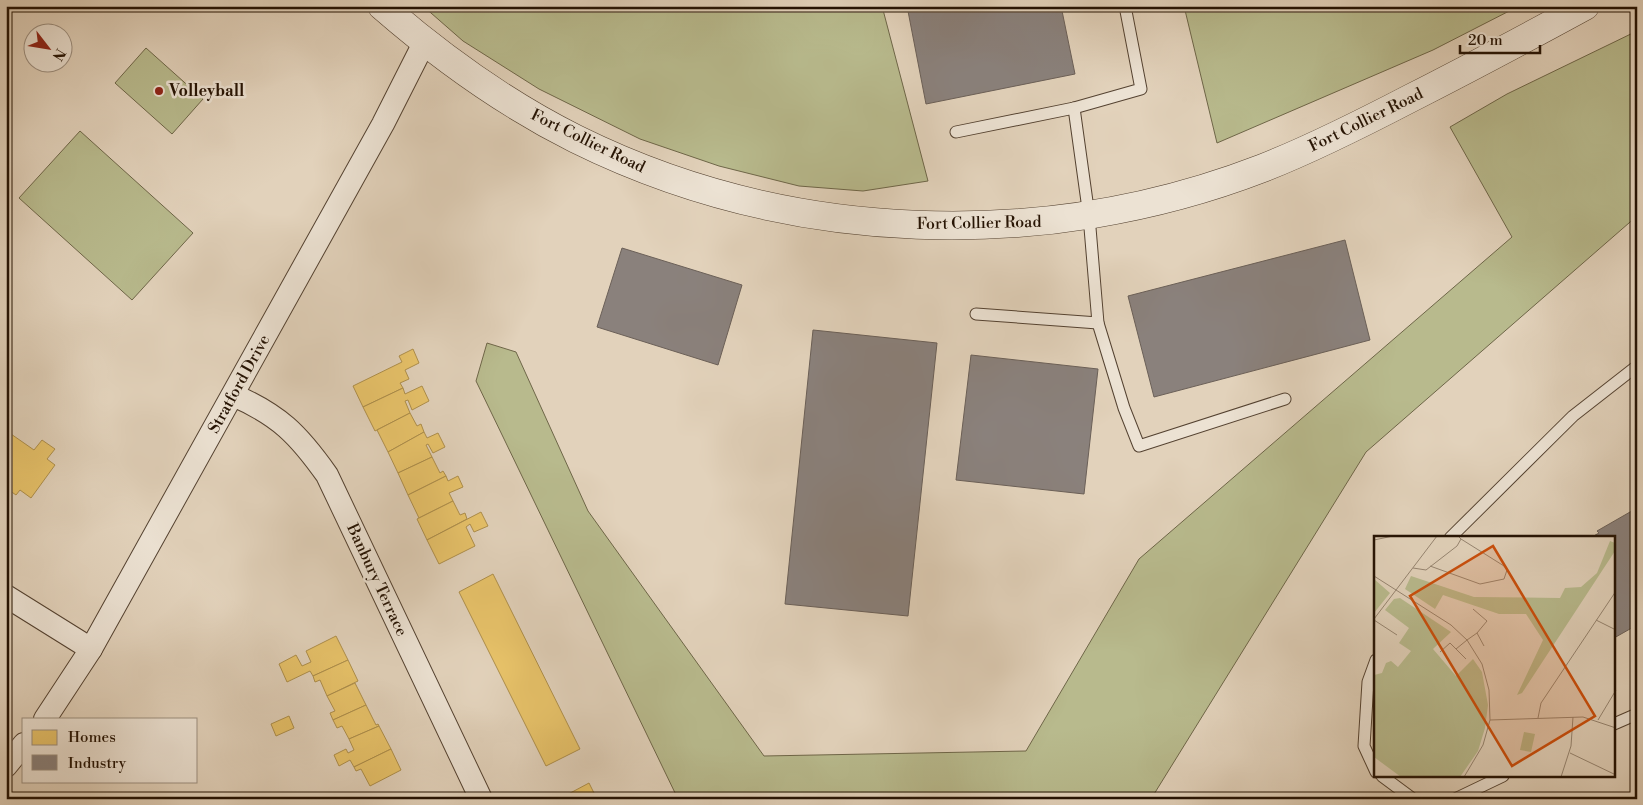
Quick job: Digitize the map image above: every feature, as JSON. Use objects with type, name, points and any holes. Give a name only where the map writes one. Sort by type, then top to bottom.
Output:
[{"type":"street","name":"Fort Collier Road","points":[[382,6],[424,43],[502,97],[576,139],[668,178],[739,200],[818,216],[891,224],[964,225],[1011,224],[1089,216],[1148,204],[1236,178],[1356,126],[1585,6]]},
{"type":"street","name":"Stratford Drive","points":[[46,718],[91,649],[383,124],[424,43]]},
{"type":"street","name":"Banbury Terrace","points":[[233,395],[257,406],[284,424],[308,448],[327,474],[481,799]]},
{"type":"street","points":[[6,596],[91,649]]},
{"type":"street","points":[[6,766],[22,746]]},
{"type":"lane","points":[[956,132],[1074,108],[1141,89],[1125,6]]},
{"type":"lane","points":[[1074,108],[1089,216],[1098,322],[1124,408],[1139,446],[1285,399]]},
{"type":"lane","points":[[976,314],[1098,322]]},
{"type":"lane","points":[[1452,536],[1573,416],[1637,366]]},
{"type":"lane","points":[[1374,666],[1368,682],[1364,746],[1374,768]]},
{"type":"lane","points":[[1616,723],[1637,714]]},
{"type":"lane","points":[[1385,778],[1414,799]]},
{"type":"lane","points":[[1455,799],[1499,778]]},
{"type":"green space","points":[[423,6],[882,6],[928,181],[863,191],[799,186],[719,166],[640,139],[539,89],[463,41]]},
{"type":"green space","points":[[1184,6],[1519,6],[1433,50],[1217,143]]},
{"type":"green space","points":[[1637,31],[1637,216],[1366,452],[1151,799],[678,799],[476,381],[487,343],[516,352],[588,511],[764,756],[1026,751],[1139,559],[1512,237],[1450,127],[1507,94]]},
{"type":"green space","name":"Volleyball","points":[[146,48],[203,99],[172,134],[115,83]]},
{"type":"green space","points":[[80,131],[193,233],[132,300],[19,198]]},
{"type":"building: Homes","points":[[413,349],[419,363],[405,370],[409,379],[400,383],[403,388],[363,407],[353,386],[402,362],[399,356]]},
{"type":"building: Homes","points":[[422,386],[429,401],[412,410],[408,400],[405,401],[410,413],[375,431],[363,407],[403,388],[405,394]]},
{"type":"building: Homes","points":[[410,413],[417,426],[421,424],[424,432],[388,452],[377,430]]},
{"type":"building: Homes","points":[[424,432],[427,438],[438,433],[445,447],[433,453],[428,444],[426,445],[432,457],[398,473],[388,452]]},
{"type":"building: Homes","points":[[11,434],[34,450],[42,440],[55,449],[47,459],[55,465],[31,498],[20,490],[16,495],[6,488],[6,440]]},
{"type":"building: Homes","points":[[432,457],[440,473],[443,471],[446,476],[408,495],[398,473]]},
{"type":"building: Homes","points":[[446,476],[448,481],[458,476],[463,487],[449,493],[453,501],[419,518],[408,495]]},
{"type":"building: Homes","points":[[453,501],[460,515],[465,513],[467,519],[427,540],[417,519]]},
{"type":"building: Homes","points":[[481,512],[488,526],[474,532],[470,524],[466,527],[475,546],[439,564],[427,540]]},
{"type":"building: Homes","points":[[493,574],[580,749],[546,766],[459,592]]},
{"type":"building: Homes","points":[[336,636],[348,660],[313,676],[310,671],[287,682],[279,664],[296,655],[302,666],[311,662],[306,651]]},
{"type":"building: Homes","points":[[348,660],[358,681],[327,696],[320,680],[315,682],[313,676]]},
{"type":"building: Homes","points":[[355,683],[366,705],[333,720],[330,713],[335,711],[327,696]]},
{"type":"building: Homes","points":[[366,705],[376,725],[378,724],[379,726],[349,739],[342,726],[337,728],[333,720]]},
{"type":"building: Homes","points":[[289,716],[294,728],[276,736],[271,724]]},
{"type":"building: Homes","points":[[379,726],[391,749],[354,767],[350,760],[339,766],[334,755],[346,749],[348,753],[354,750],[349,739]]},
{"type":"building: Homes","points":[[391,749],[401,770],[370,786],[361,769],[356,771],[354,767]]},
{"type":"building: Homes","points":[[589,783],[597,799],[559,799]]},
{"type":"building: Industry","points":[[907,6],[1061,6],[1075,74],[926,104]]},
{"type":"building: Industry","points":[[1345,240],[1370,340],[1154,397],[1128,296]]},
{"type":"building: Industry","points":[[622,248],[742,285],[718,365],[597,327]]},
{"type":"building: Industry","points":[[813,330],[937,343],[908,616],[785,604]]},
{"type":"building: Industry","points":[[971,355],[1098,369],[1084,494],[956,480]]},
{"type":"building: Industry","points":[[1637,508],[1637,625],[1616,637],[1616,536],[1594,536],[1599,533],[1597,531]]},
{"type":"place","name":"Volleyball","points":[[159,91]]}]
